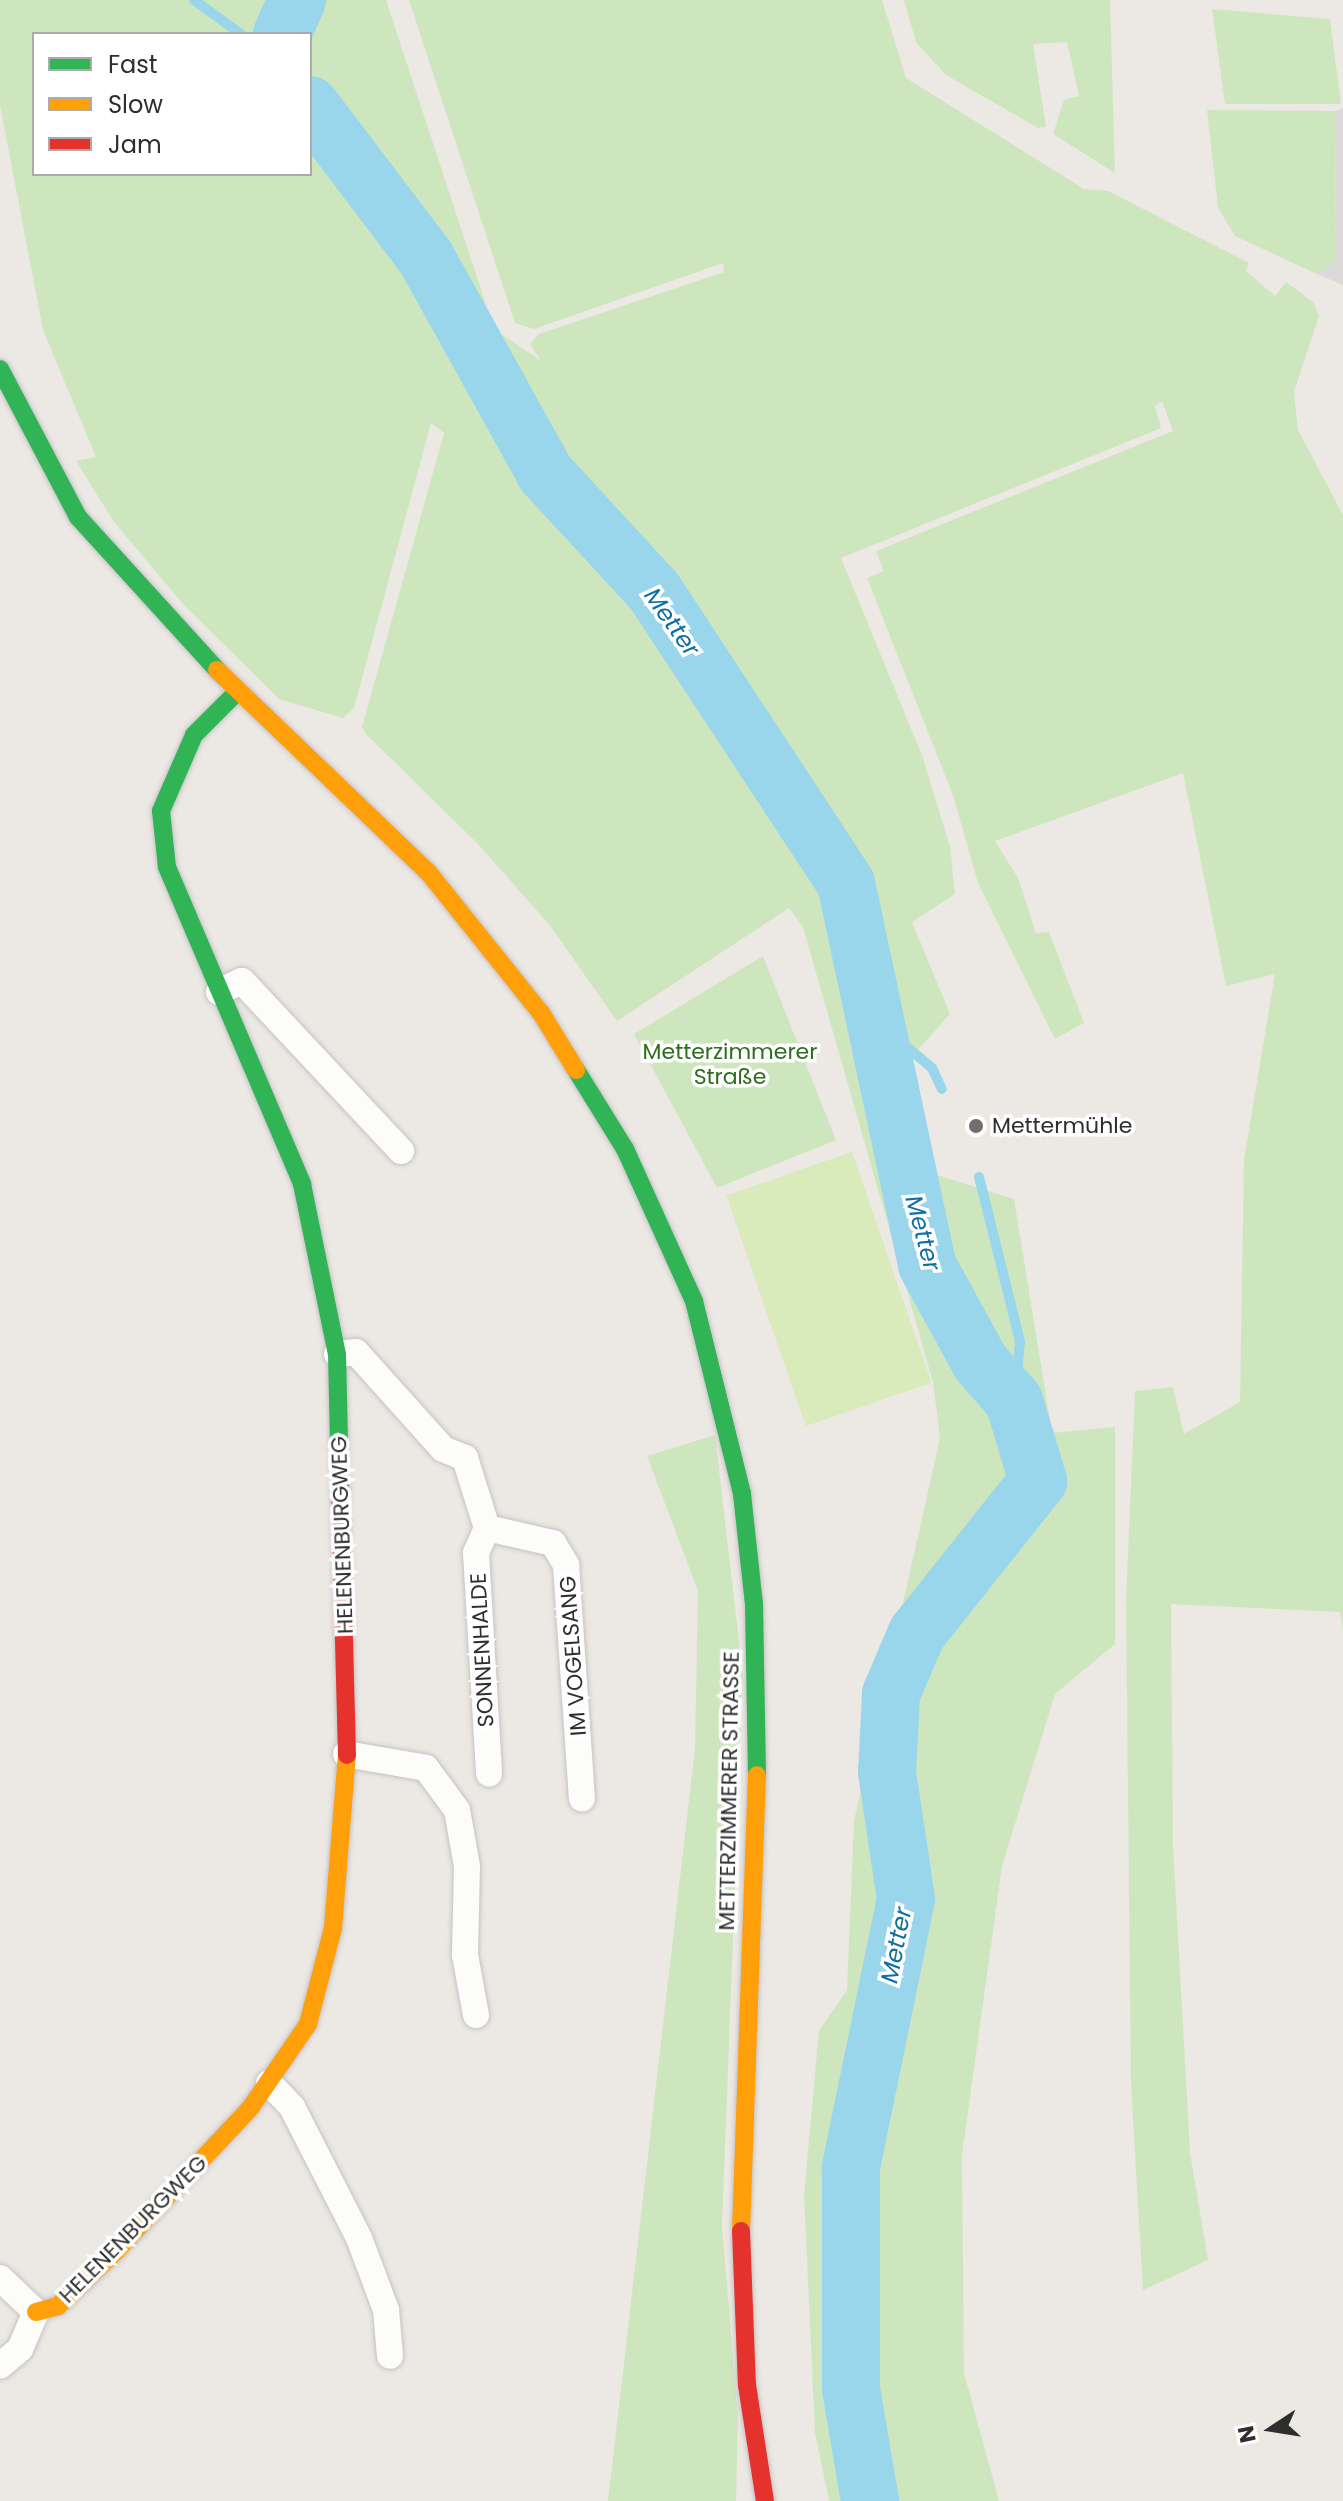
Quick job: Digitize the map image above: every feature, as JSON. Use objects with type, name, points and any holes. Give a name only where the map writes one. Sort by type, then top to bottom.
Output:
[{"type":"main road","name":"METTERZIMMERER STRASSE","points":[[0,369],[78,517],[237,692],[428,872],[541,1013],[625,1149],[694,1301],[742,1494],[754,1604],[759,1718],[741,2228],[747,2385],[765,2501]]},
{"type":"main road","name":"HELENENBURGWEG","points":[[36,2312],[58,2306],[116,2251],[269,2083],[308,2024],[333,1928],[348,1797],[337,1354],[302,1184],[167,867],[161,811],[194,735],[237,692]]},
{"type":"street","points":[[219,992],[242,981],[401,1151]]},
{"type":"street","points":[[337,1354],[356,1352],[443,1449],[465,1458],[487,1528]]},
{"type":"street","name":"SONNENHALDE","points":[[487,1528],[476,1553],[489,1774]]},
{"type":"street","name":"IM VOGELSANG","points":[[487,1528],[553,1543],[566,1565],[582,1798]]},
{"type":"street","points":[[346,1754],[426,1768],[457,1810],[467,1866],[465,1955],[476,2015]]},
{"type":"street","points":[[269,2083],[292,2107],[359,2238],[386,2310],[390,2356]]},
{"type":"street","points":[[0,2278],[36,2312]]},
{"type":"street","name":"HELENENBURGWEG","points":[[0,2366],[20,2349],[36,2312]]},
{"type":"shaded area","points":[[1343,108],[1343,285],[1317,274],[1335,262],[1336,111]]},
{"type":"green space","points":[[0,0],[386,0],[494,329],[541,361],[530,344],[539,334],[724,272],[723,263],[534,329],[515,323],[409,0],[882,0],[906,78],[1084,189],[1108,191],[1249,263],[1246,271],[1275,296],[1286,282],[1313,302],[1319,316],[1294,392],[1298,430],[1343,515],[1343,1630],[1340,1612],[1171,1604],[1173,1845],[1190,2153],[1208,2260],[1143,2290],[1131,2084],[1126,1601],[1135,1391],[1173,1387],[1184,1434],[1240,1402],[1244,1160],[1275,974],[1226,986],[1183,773],[995,841],[1018,878],[1036,933],[1049,932],[1084,1023],[1055,1039],[978,883],[953,795],[867,578],[884,571],[876,551],[1173,431],[1162,401],[1155,406],[1161,428],[841,558],[923,758],[950,847],[955,894],[912,922],[950,1014],[898,1072],[937,1175],[1014,1199],[1052,1433],[1115,1427],[1115,1644],[1055,1694],[1002,1866],[962,2155],[964,2373],[999,2501],[829,2501],[815,2432],[804,2195],[819,2031],[847,1990],[854,1821],[940,1438],[933,1382],[803,927],[789,908],[617,1021],[552,928],[479,845],[362,727],[444,433],[431,423],[354,708],[343,718],[279,699],[183,604],[114,522],[76,461],[96,457],[43,330],[0,105]]},
{"type":"green space","points":[[904,0],[1110,0],[1115,173],[1053,134],[1064,100],[1079,96],[1067,42],[1033,44],[1046,127],[1038,128],[946,75],[916,42]]},
{"type":"green space","points":[[1212,9],[1330,19],[1341,104],[1225,104]]},
{"type":"green space","points":[[1207,110],[1336,111],[1335,262],[1317,274],[1235,236],[1218,208]]},
{"type":"green space","name":"Metterzimmerer Straße","points":[[763,956],[836,1140],[717,1188],[634,1034]]},
{"type":"green space","points":[[852,1152],[931,1383],[806,1426],[726,1195]]},
{"type":"green space","points":[[715,1435],[743,1676],[722,2226],[738,2416],[736,2501],[608,2501],[695,1748],[698,1591],[647,1456]]},
{"type":"waterway","points":[[194,0],[238,32]]},
{"type":"waterway","name":"Metter","points":[[283,32],[297,0]]},
{"type":"waterway","name":"Metter","points":[[312,108],[426,258],[545,473],[654,591],[846,883],[927,1265],[980,1362],[1014,1401],[1038,1481],[917,1633],[891,1694],[887,1772],[906,1899],[851,2168],[851,2389],[870,2501]]},
{"type":"waterway","points":[[877,1022],[932,1068],[942,1089]]},
{"type":"waterway","points":[[979,1177],[1020,1342],[1014,1401]]},
{"type":"traffic: fast","points":[[0,369],[78,517],[217,670]]},
{"type":"traffic: fast","points":[[237,692],[194,735],[161,811],[167,867],[302,1184],[337,1354],[340,1488]]},
{"type":"traffic: fast","points":[[576,1070],[625,1149],[694,1301],[742,1494],[754,1604],[757,1775]]},
{"type":"traffic: slow","points":[[217,670],[428,872],[541,1013],[576,1070]]},
{"type":"traffic: slow","points":[[36,2312],[58,2306],[116,2251],[251,2107],[308,2024],[333,1928],[347,1755]]},
{"type":"traffic: slow","points":[[741,2231],[757,1775]]},
{"type":"traffic: jam","points":[[340,1488],[347,1755]]},
{"type":"traffic: jam","points":[[741,2231],[747,2385],[765,2501]]},
{"type":"place","name":"Mettermühle","points":[[976,1126]]}]
